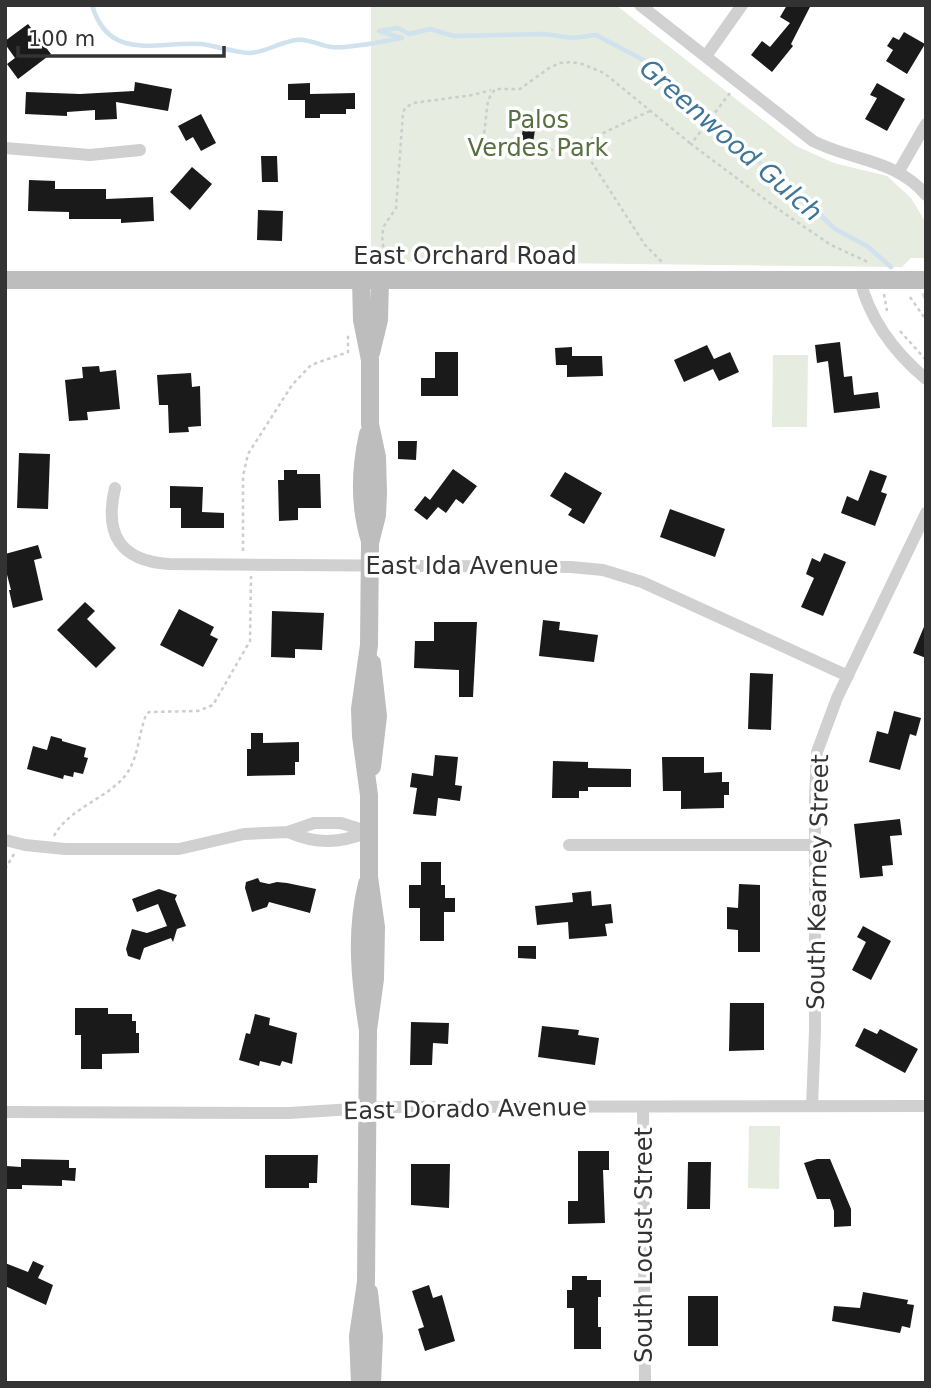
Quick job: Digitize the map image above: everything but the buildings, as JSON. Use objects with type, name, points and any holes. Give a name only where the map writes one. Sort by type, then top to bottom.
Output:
[{"type":"street","points":[[640,5],[813,141],[841,153],[899,171],[926,195]]},
{"type":"street","points":[[706,56],[742,5]]},
{"type":"street","points":[[899,171],[926,124]]},
{"type":"street","points":[[5,148],[90,155],[140,150]]},
{"type":"street","name":"East Orchard Road","points":[[5,280],[926,280]]},
{"type":"street","points":[[360,1383],[358,1336],[366,1282],[368,1030],[360,975],[359,943],[362,906],[369,877],[369,795],[378,716],[369,645],[370,543],[363,515],[362,491],[370,424],[370,360],[362,320],[361,280]]},
{"type":"street","points":[[370,360],[379,320],[380,280]]},
{"type":"street","points":[[860,280],[868,308],[880,329],[926,379]]},
{"type":"street","name":"East Ida Avenue","points":[[116,488],[110,513],[112,526],[124,548],[137,558],[169,564],[571,567],[615,573],[642,582],[848,676]]},
{"type":"street","name":"South Kearney Street","points":[[812,1106],[816,1031],[817,752],[848,676],[926,513]]},
{"type":"street","points":[[5,839],[34,846],[65,849],[179,849],[244,834],[288,832],[314,823],[348,824],[369,832]]},
{"type":"street","points":[[288,832],[316,841],[345,841],[369,832]]},
{"type":"street","points":[[569,845],[815,845]]},
{"type":"street","name":"East Dorado Avenue","points":[[5,1112],[289,1113],[367,1109],[926,1106]]},
{"type":"street","name":"South Locust Street","points":[[643,1107],[645,1383]]},
{"type":"street","points":[[366,1282],[374,1337],[372,1383]]},
{"type":"path","points":[[361,280],[358,260],[368,257],[381,259],[384,255],[384,226],[396,208],[405,108],[413,103],[473,95],[495,89],[520,89],[549,68],[571,62],[604,73],[691,144],[821,238],[876,268]]},
{"type":"path","points":[[691,144],[738,82]]},
{"type":"path","points":[[495,89],[488,100],[484,135],[488,144],[552,150],[580,144],[650,111]]},
{"type":"path","points":[[580,144],[645,245],[667,267],[673,280]]},
{"type":"path","points":[[884,294],[888,314]]},
{"type":"path","points":[[909,295],[926,320]]},
{"type":"path","points":[[5,869],[15,853],[51,840],[61,826],[123,778],[133,763],[149,712],[198,711],[213,705],[250,641],[243,476],[247,454],[292,386],[311,365],[348,352],[349,324]]},
{"type":"path","points":[[898,329],[926,360]]},
{"type":"green space","name":"Palos Verdes Park","points":[[371,5],[616,5],[796,146],[834,163],[887,176],[911,198],[926,223],[926,258],[911,258],[902,267],[371,261]]},
{"type":"green space","points":[[773,355],[808,355],[807,427],[772,427]]},
{"type":"green space","points":[[749,1126],[780,1126],[779,1189],[748,1188]]},
{"type":"waterway","name":"Greenwood Gulch","points":[[92,5],[100,23],[110,35],[122,42],[152,46],[201,44],[249,53],[296,40],[332,47],[348,47],[402,38],[379,31],[398,28],[409,34],[430,29],[454,36],[544,34],[573,38],[596,35],[651,64],[717,128],[798,194],[835,229],[867,246],[891,267]]}]
